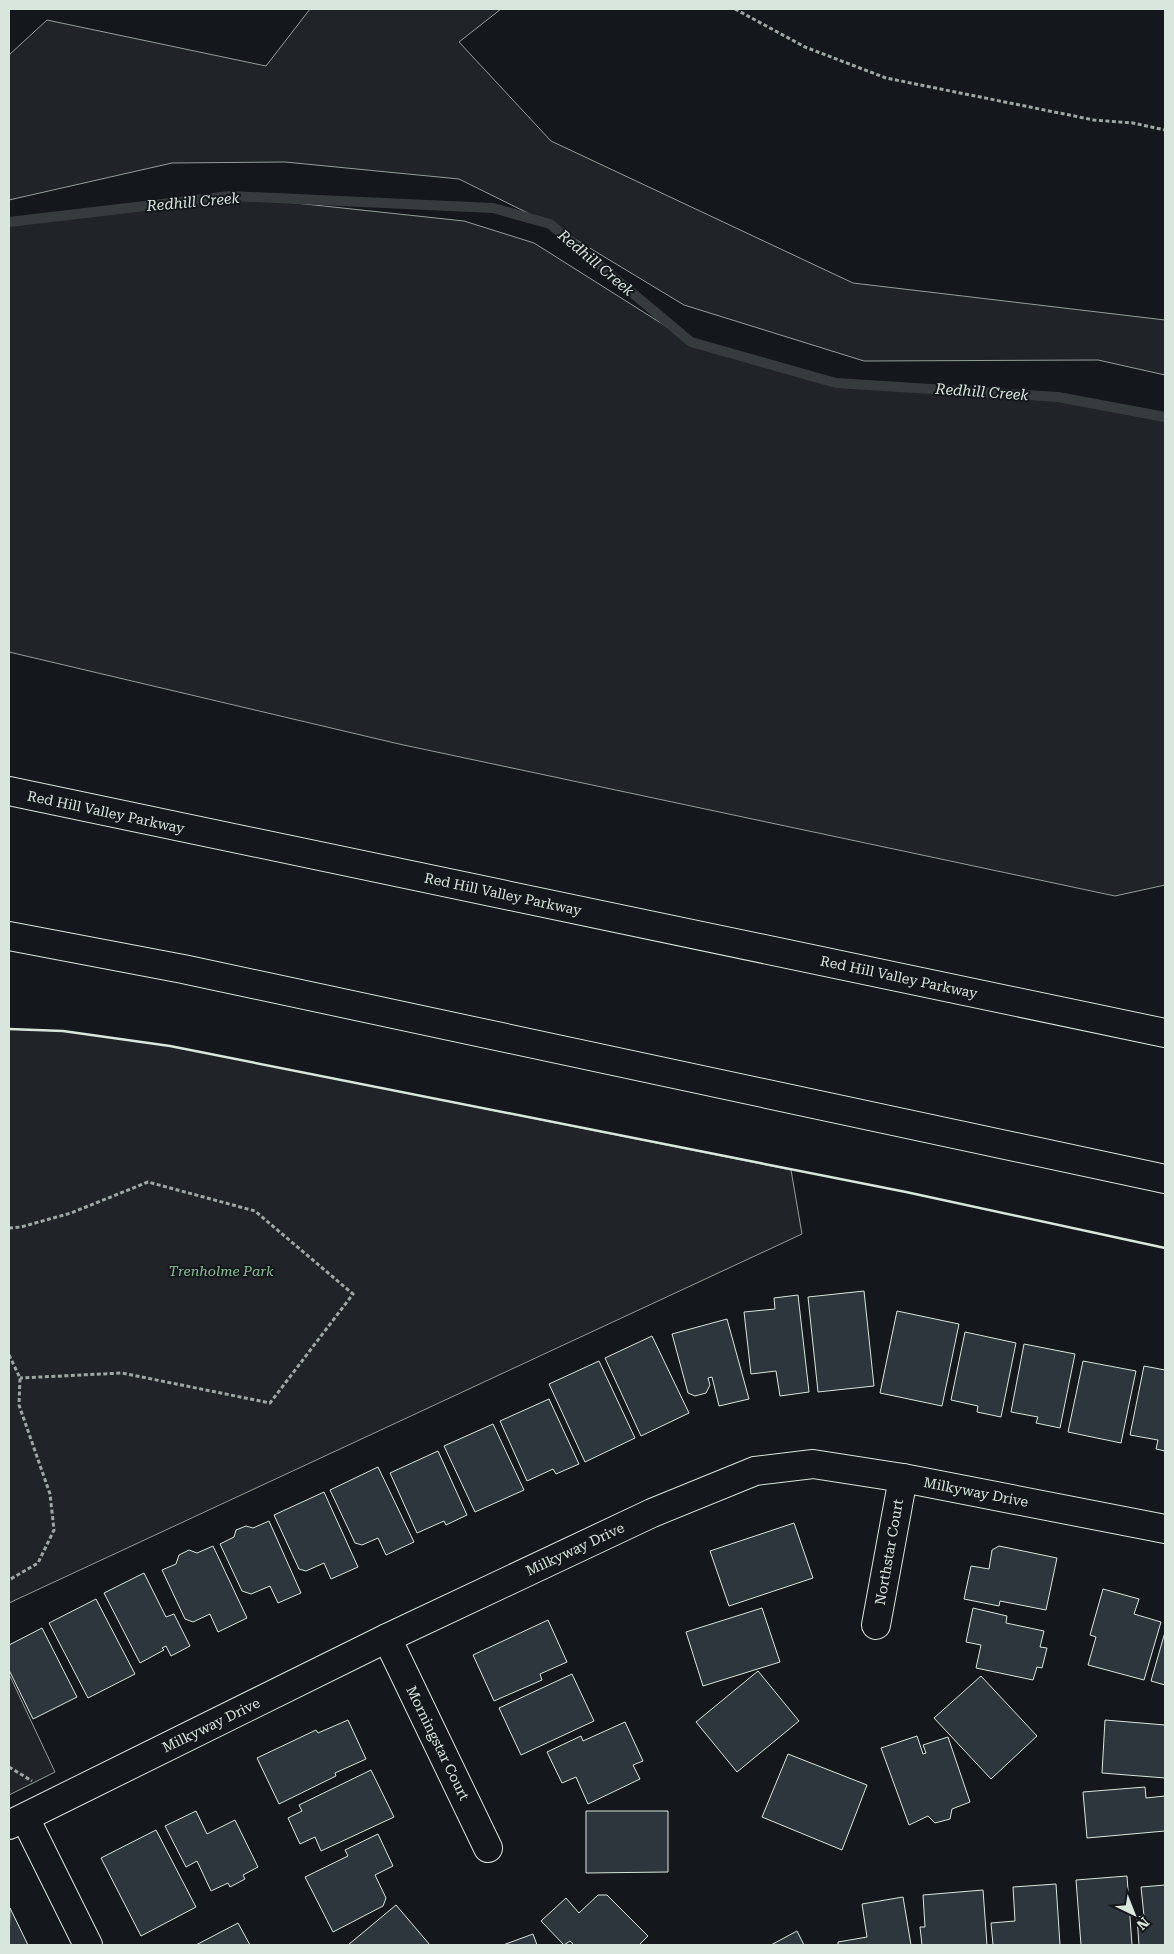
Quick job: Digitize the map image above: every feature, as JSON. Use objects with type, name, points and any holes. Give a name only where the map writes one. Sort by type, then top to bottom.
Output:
[{"type":"main road","name":"Red Hill Valley Parkway","points":[[9,791],[1165,1033]]},
{"type":"main road","points":[[9,936],[193,971],[1165,1179]]},
{"type":"main road","name":"Milkyway Drive","points":[[17,1822],[387,1638],[652,1513],[755,1471],[813,1464],[903,1478],[1165,1529]]},
{"type":"main road","name":"Northstar Court","points":[[876,1625],[903,1478]]},
{"type":"main road","name":"Morningstar Court","points":[[387,1638],[488,1848]]},
{"type":"main road","points":[[17,1822],[88,1945]]},
{"type":"path","points":[[735,9],[805,47],[886,78],[1094,120],[1133,123],[1165,130]]},
{"type":"path","points":[[9,1228],[21,1227],[71,1213],[148,1182],[255,1211],[353,1294],[270,1402],[122,1373],[20,1378]]},
{"type":"path","points":[[9,1355],[20,1378],[19,1404],[50,1494],[54,1530],[38,1563],[9,1580]]},
{"type":"green space","points":[[310,9],[501,9],[459,42],[551,141],[853,283],[1165,320],[1165,375],[1098,360],[864,361],[684,305],[550,224],[459,179],[285,162],[172,163],[9,200],[9,55],[47,20],[266,66]]},
{"type":"green space","points":[[230,196],[464,221],[534,243],[691,342],[836,383],[1057,397],[1165,417],[1165,885],[1115,896],[399,744],[9,652],[9,223]]},
{"type":"green space","name":"Trenholme Park","points":[[9,1029],[63,1031],[170,1046],[791,1170],[802,1234],[9,1603]]},
{"type":"green space","points":[[9,1674],[55,1772],[9,1795]]},
{"type":"building","points":[[864,1291],[874,1386],[818,1392],[808,1297]]},
{"type":"building","points":[[798,1295],[809,1392],[780,1396],[776,1371],[751,1374],[744,1312],[775,1309],[774,1298]]},
{"type":"building","points":[[897,1311],[959,1324],[942,1406],[880,1393]]},
{"type":"building","points":[[727,1319],[749,1399],[719,1406],[712,1377],[708,1378],[710,1385],[706,1393],[695,1396],[688,1393],[672,1334]]},
{"type":"building","points":[[965,1332],[1016,1343],[1001,1417],[977,1412],[978,1406],[951,1400]]},
{"type":"building","points":[[652,1336],[689,1413],[641,1436],[605,1358]]},
{"type":"building","points":[[1024,1344],[1075,1354],[1060,1428],[1036,1423],[1038,1417],[1011,1412]]},
{"type":"building","points":[[599,1361],[635,1438],[585,1462],[549,1384]]},
{"type":"building","points":[[1083,1361],[1136,1371],[1121,1443],[1068,1432]]},
{"type":"building","points":[[1144,1366],[1165,1370],[1165,1451],[1156,1449],[1158,1440],[1130,1435]]},
{"type":"building","points":[[549,1399],[579,1464],[556,1474],[553,1469],[527,1481],[500,1421]]},
{"type":"building","points":[[493,1424],[524,1490],[475,1512],[444,1446]]},
{"type":"building","points":[[438,1451],[467,1515],[446,1525],[444,1521],[417,1533],[390,1473]]},
{"type":"building","points":[[378,1467],[414,1542],[386,1555],[378,1538],[362,1545],[355,1543],[330,1490]]},
{"type":"building","points":[[324,1492],[358,1567],[331,1579],[324,1563],[306,1571],[299,1569],[274,1515]]},
{"type":"building","points":[[269,1521],[301,1593],[278,1603],[270,1586],[251,1594],[242,1591],[220,1544],[234,1537],[236,1530],[246,1526],[253,1528]]},
{"type":"building","points":[[794,1523],[813,1578],[729,1606],[710,1551]]},
{"type":"building","points":[[213,1546],[247,1618],[218,1632],[210,1614],[193,1622],[185,1619],[162,1570],[176,1564],[179,1555],[189,1550],[197,1553]]},
{"type":"building","points":[[999,1546],[1057,1558],[1046,1610],[1000,1601],[999,1606],[964,1599],[971,1566],[989,1569],[992,1550]]},
{"type":"building","points":[[144,1573],[166,1617],[174,1614],[190,1646],[171,1656],[166,1646],[162,1648],[164,1650],[140,1663],[104,1593]]},
{"type":"building","points":[[1103,1589],[1139,1599],[1134,1614],[1161,1622],[1144,1680],[1088,1665],[1096,1637],[1090,1635]]},
{"type":"building","points":[[96,1599],[135,1674],[88,1698],[49,1623]]},
{"type":"building","points":[[762,1608],[780,1662],[703,1686],[686,1632]]},
{"type":"building","points":[[973,1608],[1007,1616],[1006,1623],[1044,1631],[1040,1647],[1047,1648],[1042,1668],[1037,1667],[1033,1680],[976,1668],[981,1645],[966,1642]]},
{"type":"building","points":[[548,1620],[567,1662],[540,1674],[542,1680],[494,1701],[473,1655]]},
{"type":"building","points":[[42,1628],[77,1697],[33,1719],[9,1670],[9,1645]]},
{"type":"building","points":[[1165,1632],[1165,1685],[1151,1681]]},
{"type":"building","points":[[758,1671],[799,1721],[737,1772],[696,1722]]},
{"type":"building","points":[[572,1674],[594,1721],[521,1755],[499,1708]]},
{"type":"building","points":[[981,1676],[1037,1736],[991,1779],[934,1718]]},
{"type":"building","points":[[348,1720],[366,1759],[335,1773],[336,1776],[279,1804],[257,1758],[316,1730],[318,1733]]},
{"type":"building","points":[[1105,1720],[1165,1725],[1165,1778],[1102,1773]]},
{"type":"building","points":[[625,1722],[643,1761],[633,1765],[640,1779],[588,1804],[576,1777],[562,1783],[547,1752],[581,1736],[583,1741]]},
{"type":"building","points":[[917,1736],[923,1754],[926,1753],[923,1745],[948,1737],[970,1802],[952,1809],[950,1819],[935,1823],[928,1816],[909,1825],[881,1748]]},
{"type":"building","points":[[788,1754],[867,1785],[842,1850],[762,1817]]},
{"type":"building","points":[[371,1770],[394,1817],[321,1851],[315,1837],[300,1844],[288,1818],[302,1811],[299,1805]]},
{"type":"building","points":[[1145,1787],[1146,1798],[1165,1796],[1165,1831],[1087,1838],[1083,1792]]},
{"type":"building","points":[[196,1811],[207,1834],[235,1820],[258,1867],[243,1875],[245,1879],[230,1887],[228,1883],[211,1891],[197,1861],[186,1867],[165,1826]]},
{"type":"building","points":[[586,1811],[668,1811],[668,1872],[586,1873]]},
{"type":"building","points":[[156,1830],[196,1907],[141,1936],[101,1858]]},
{"type":"building","points":[[378,1834],[393,1866],[375,1875],[386,1898],[383,1906],[333,1932],[305,1877],[348,1856],[345,1850]]},
{"type":"building","points":[[1127,1876],[1132,1945],[1081,1945],[1076,1880]]},
{"type":"building","points":[[1056,1884],[1060,1945],[993,1945],[991,1923],[1015,1921],[1013,1887]]},
{"type":"building","points":[[1165,1885],[1165,1945],[1139,1945],[1137,1917],[1144,1916],[1141,1887]]},
{"type":"building","points":[[983,1890],[987,1945],[922,1945],[920,1927],[925,1927],[923,1895]]},
{"type":"building","points":[[598,1895],[607,1895],[648,1936],[639,1945],[574,1945],[570,1941],[564,1945],[541,1921],[566,1898],[579,1913]]},
{"type":"building","points":[[903,1897],[911,1945],[838,1945],[838,1942],[867,1937],[862,1904]]},
{"type":"building","points":[[396,1905],[430,1945],[348,1945]]},
{"type":"building","points":[[10,1908],[28,1945],[9,1945]]},
{"type":"building","points":[[238,1923],[250,1945],[196,1945]]},
{"type":"building","points":[[797,1931],[804,1945],[771,1945]]},
{"type":"building","points":[[533,1934],[537,1945],[503,1945]]},
{"type":"waterway","name":"Redhill Creek","points":[[9,222],[230,196],[493,208],[550,224],[691,342],[836,383],[1058,397],[1165,417]]},
{"type":"wall","points":[[9,1029],[63,1031],[170,1046],[906,1192],[1165,1248]]}]
